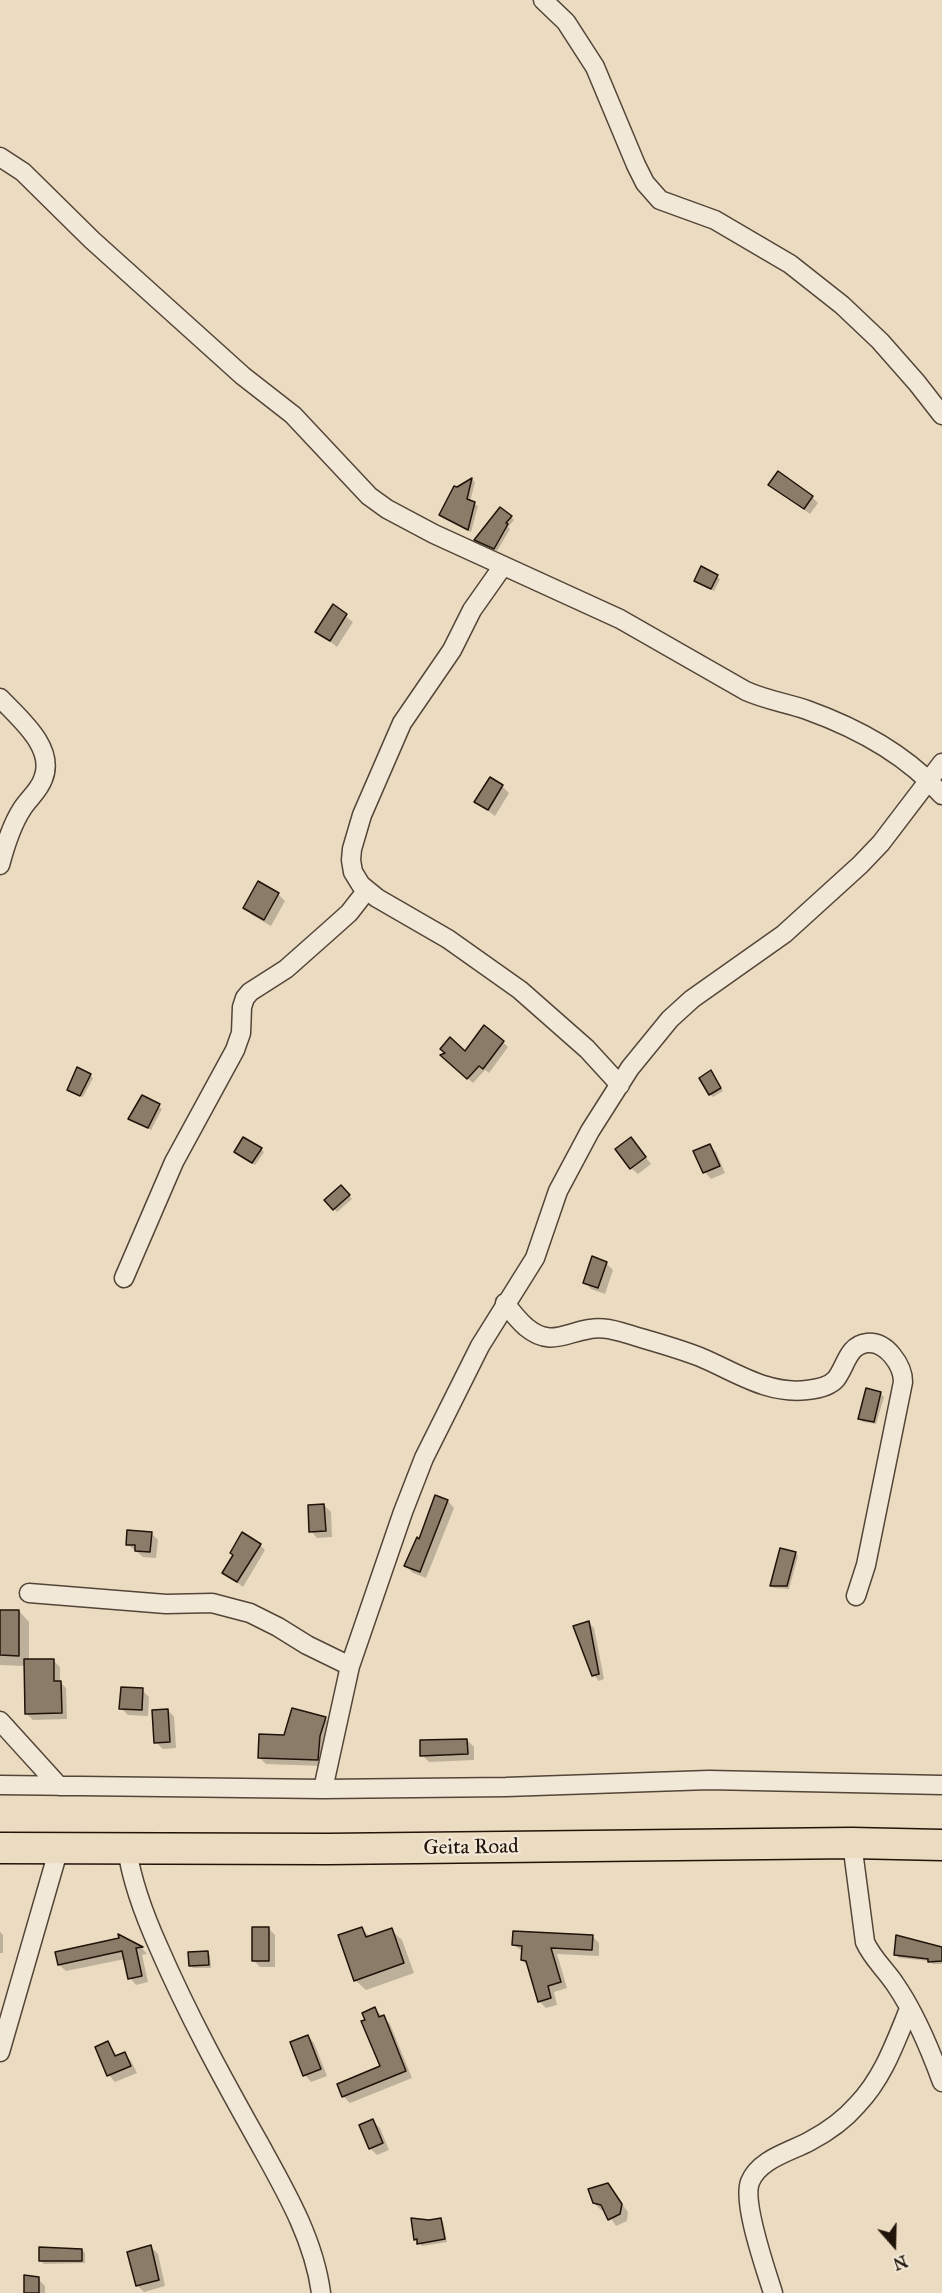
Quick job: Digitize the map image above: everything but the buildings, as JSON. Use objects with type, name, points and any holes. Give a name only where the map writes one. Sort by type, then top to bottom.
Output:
[{"type":"highway","name":"Geita Road","points":[[0,1848],[328,1849],[852,1843],[942,1845]]},
{"type":"street","points":[[543,0],[566,22],[595,67],[636,165],[645,183],[660,200],[715,220],[790,264],[842,305],[880,341],[942,415]]},
{"type":"street","points":[[0,157],[23,172],[92,240],[243,376],[292,416],[369,496],[387,509],[434,534],[620,619],[746,691],[807,710],[854,731],[888,749],[928,779],[942,795]]},
{"type":"street","points":[[503,566],[472,610],[452,650],[402,723],[362,815],[352,849],[353,872],[367,890],[377,898],[426,925],[520,990],[587,1049],[620,1085]]},
{"type":"street","points":[[0,698],[40,744],[45,759],[45,776],[40,786],[22,807],[13,825],[0,865]]},
{"type":"street","points":[[323,1789],[350,1666],[424,1458],[480,1346],[535,1258],[563,1181],[590,1131],[630,1068],[670,1019],[692,999],[784,934],[860,865],[881,843],[942,762]]},
{"type":"street","points":[[124,1278],[174,1162],[235,1050],[245,998],[250,992],[286,969],[349,914],[367,890]]},
{"type":"street","points":[[505,1303],[524,1325],[548,1339],[589,1329],[604,1328],[698,1356],[753,1382],[777,1389],[805,1391],[826,1386],[836,1379],[850,1352],[866,1343],[875,1344],[886,1350],[903,1371],[903,1383],[872,1525],[866,1565],[856,1596]]},
{"type":"street","points":[[29,1593],[166,1604],[212,1603],[250,1613],[350,1666]]},
{"type":"street","points":[[0,1721],[59,1786]]},
{"type":"street","points":[[0,1785],[323,1789],[709,1780],[942,1785]]},
{"type":"street","points":[[852,1843],[865,1941],[909,2009],[942,2082]]},
{"type":"street","points":[[0,2052],[59,1848]]},
{"type":"street","points":[[127,1849],[146,1919],[171,1978],[216,2067],[296,2212],[314,2255],[321,2293]]},
{"type":"street","points":[[773,2293],[757,2241],[748,2194],[749,2184],[763,2166],[835,2125],[858,2105],[886,2065],[909,2009]]}]
